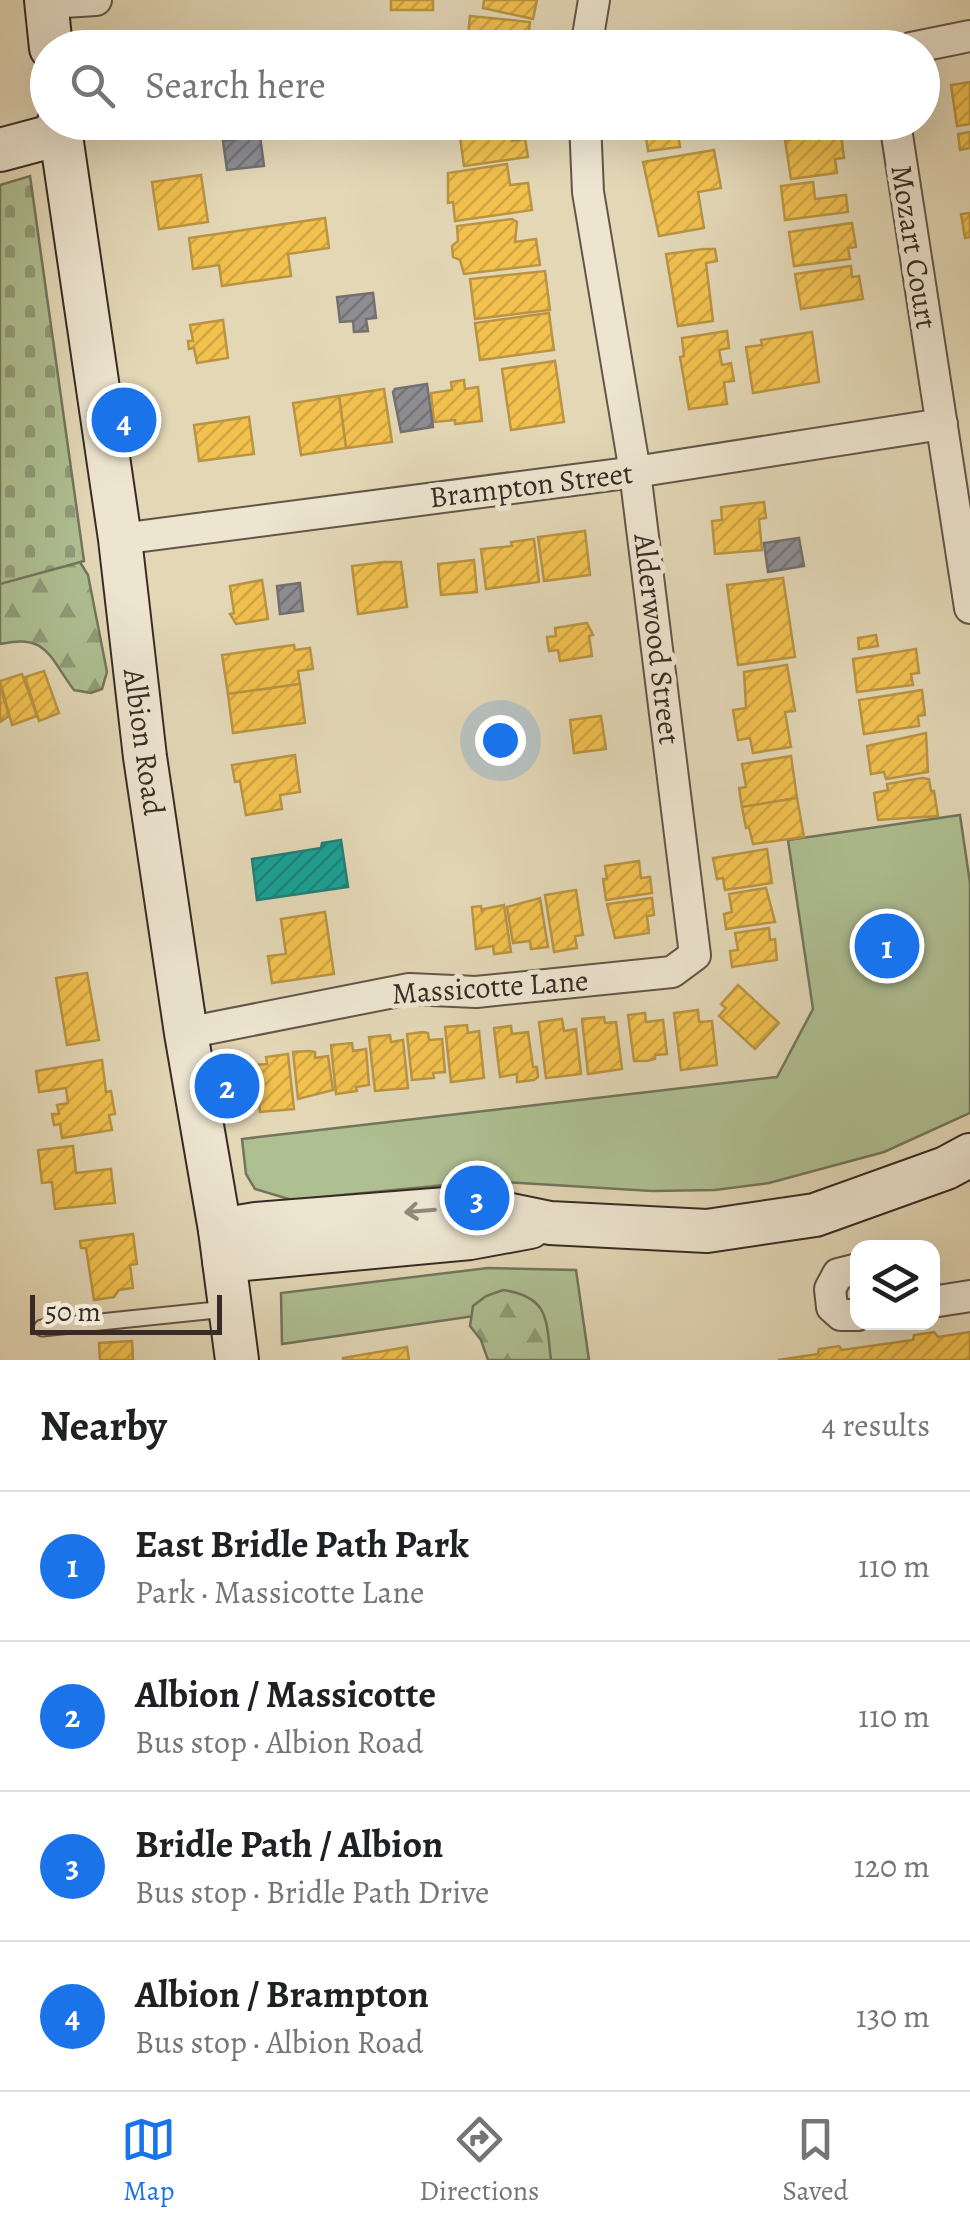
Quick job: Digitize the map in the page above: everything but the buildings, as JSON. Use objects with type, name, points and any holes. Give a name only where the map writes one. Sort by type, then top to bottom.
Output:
[{"type":"street","points":[[50,30],[46,2],[96,0]]},
{"type":"street","points":[[589,30],[594,0]]},
{"type":"street","points":[[940,42],[970,36]]},
{"type":"street","points":[[0,150],[30,139]]},
{"type":"street","name":"Albion Road","points":[[62,140],[120,539],[146,757],[237,1360]]},
{"type":"street","name":"Alderwood Street","points":[[586,140],[588,192],[635,472],[685,859]]},
{"type":"street","name":"Mozart Court","points":[[898,140],[970,608]]},
{"type":"street","name":"Brampton Street","points":[[120,539],[635,472],[942,424]]},
{"type":"street","name":"Massicotte Lane","points":[[186,1033],[409,989],[476,992],[672,972],[695,955],[685,859]]},
{"type":"street","points":[[222,1246],[470,1238],[550,1224],[707,1230],[815,1215],[946,1168],[970,1155]]},
{"type":"street","points":[[850,1272],[838,1274],[830,1289],[832,1307],[841,1315],[850,1315]]},
{"type":"street","points":[[940,1301],[970,1296]]},
{"type":"lane","points":[[42,1328],[230,1309]]},
{"type":"green space","points":[[30,176],[84,561],[0,584],[0,185]]},
{"type":"green space","points":[[78,559],[88,575],[107,672],[102,689],[91,693],[74,690],[52,658],[37,645],[16,641],[0,644],[0,575]]},
{"type":"green space","points":[[960,815],[970,883],[970,1113],[884,1152],[769,1183],[715,1190],[652,1191],[486,1181],[292,1200],[255,1189],[246,1174],[242,1139],[777,1077],[813,1009],[788,840]]},
{"type":"green space","points":[[488,1268],[576,1270],[589,1360],[530,1360],[522,1309],[282,1344],[281,1293]]},
{"type":"green space","points":[[503,1290],[530,1298],[538,1305],[546,1322],[551,1360],[488,1360],[481,1340],[470,1326],[473,1306]]},
{"type":"place","name":"Albion / Brampton","points":[[124,420]]},
{"type":"place","name":"East Bridle Path Park","points":[[887,946]]},
{"type":"place","name":"Albion / Massicotte","points":[[227,1086]]},
{"type":"place","name":"Bridle Path / Albion","points":[[477,1198]]}]
